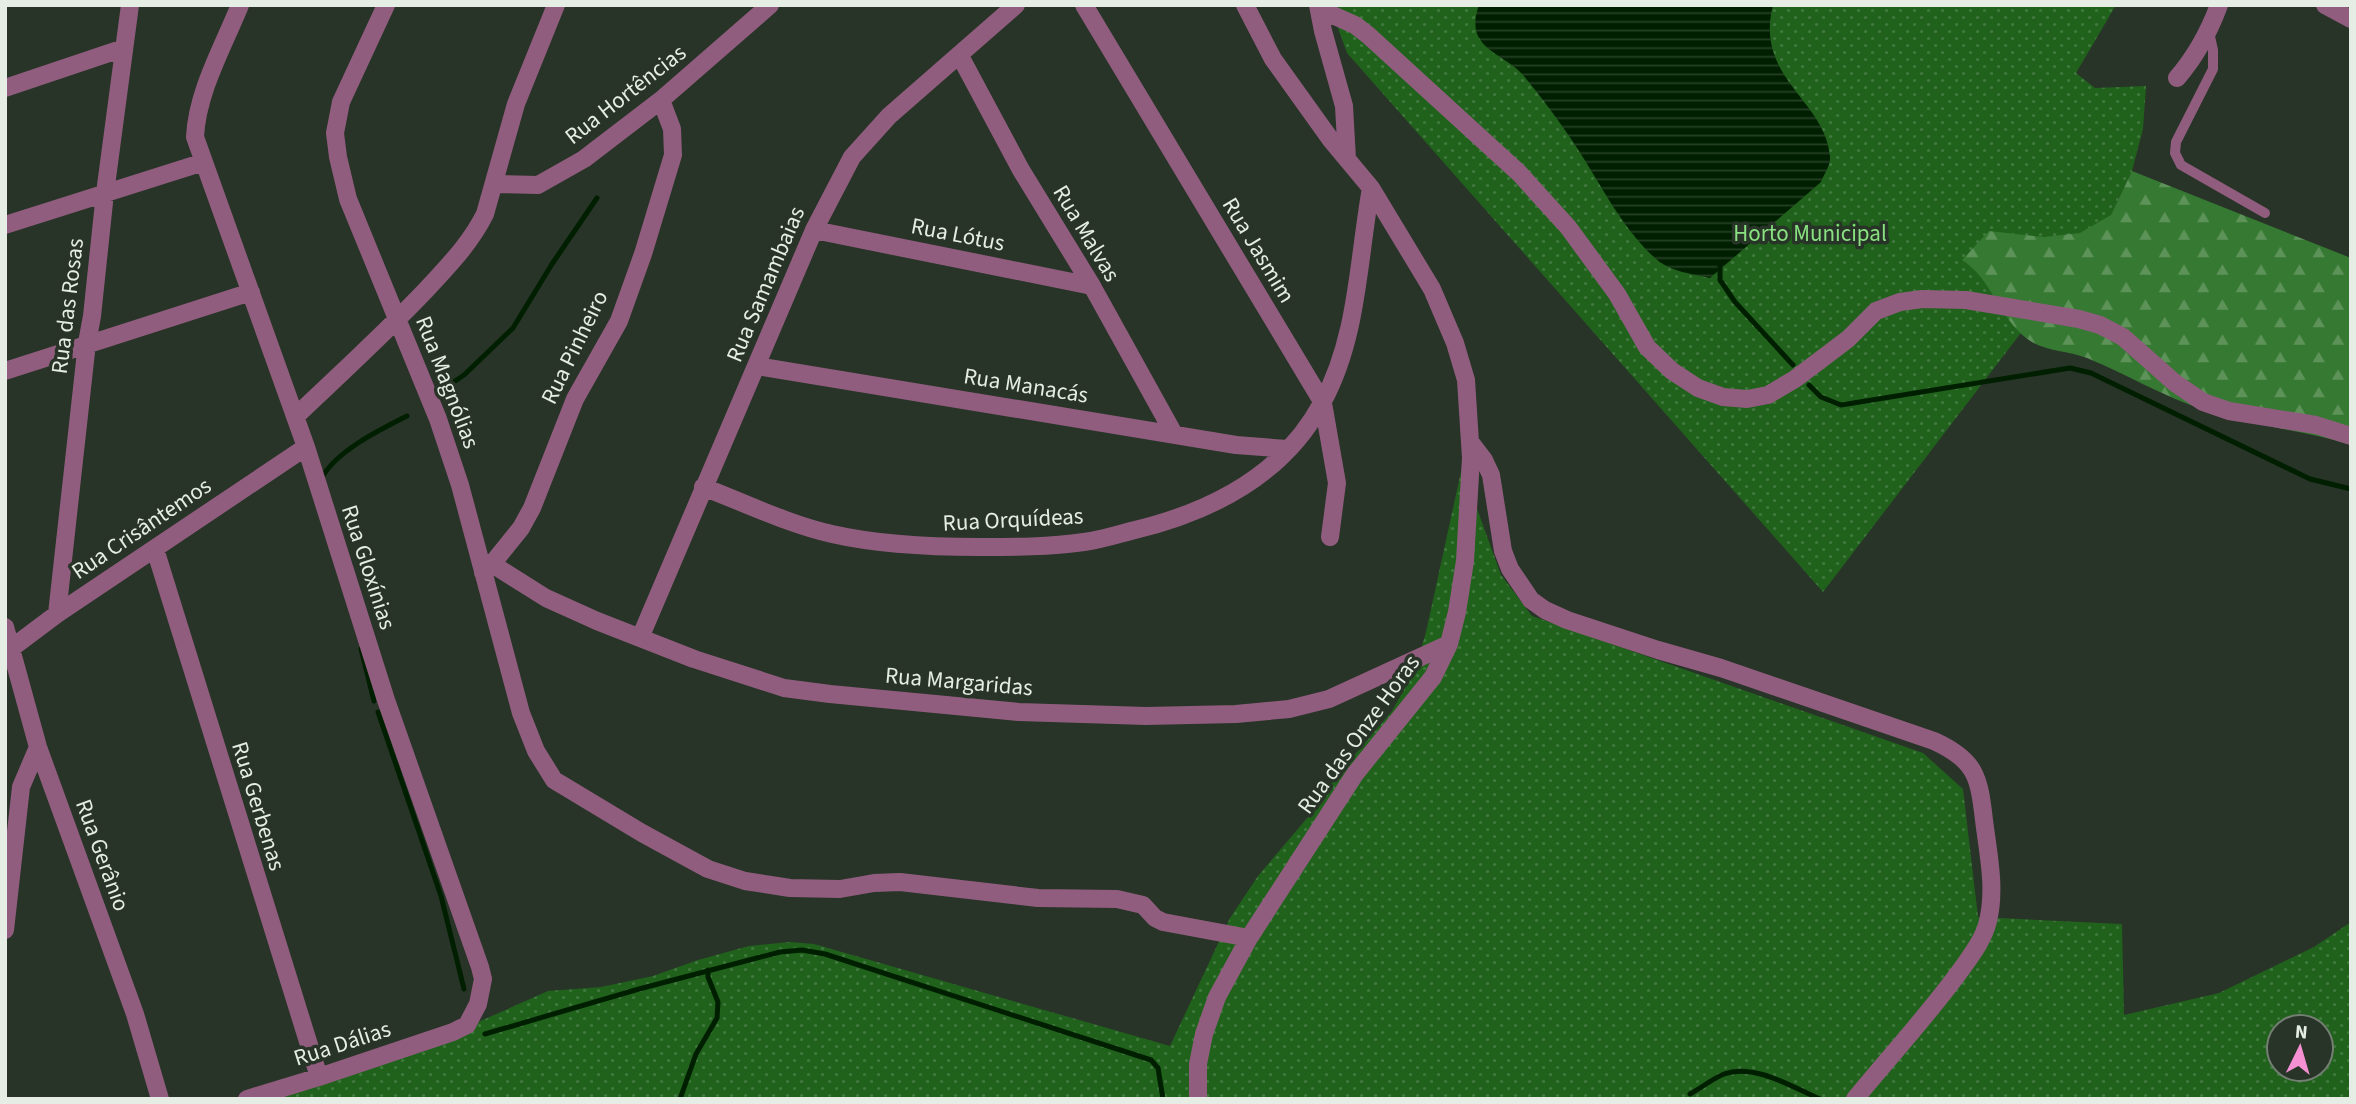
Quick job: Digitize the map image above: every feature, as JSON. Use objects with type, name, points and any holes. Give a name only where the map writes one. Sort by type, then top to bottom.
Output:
[{"type":"street","name":"Rua das Rosas","points":[[57,614],[86,343],[92,316],[130,5]]},
{"type":"street","name":"Rua Gloxínias","points":[[240,5],[199,109],[195,137],[306,447],[386,700],[483,979],[478,1004],[471,1019],[467,1025],[453,1032]]},
{"type":"street","name":"Rua Magnólias","points":[[386,5],[341,102],[335,133],[338,157],[348,199],[439,419],[488,568],[521,713],[536,751],[554,780],[708,869],[744,881],[790,888],[840,889],[900,882],[1038,898],[1117,900],[1143,905],[1155,918],[1163,922],[1249,938]]},
{"type":"street","points":[[295,417],[398,319],[461,251],[481,221],[516,104],[556,5]]},
{"type":"street","name":"Rua Hortências","points":[[494,184],[538,185],[584,159],[661,100],[771,5]]},
{"type":"street","name":"Rua Samambaias","points":[[640,638],[814,230],[852,157],[868,136],[1016,5]]},
{"type":"street","name":"Rua Jasmim","points":[[1084,5],[1323,403],[1337,483],[1330,537]]},
{"type":"street","points":[[1245,5],[1273,59],[1331,140],[1371,188]]},
{"type":"street","points":[[2177,78],[2209,32],[2219,5]]},
{"type":"street","points":[[2325,5],[2351,19]]},
{"type":"street","points":[[1318,7],[1322,31],[1344,106],[1347,159]]},
{"type":"street","points":[[1318,7],[1355,25],[1368,35],[1518,173],[1568,227],[1593,260],[1617,294],[1647,347],[1672,371],[1698,388],[1723,397],[1747,399],[1768,395],[1795,379],[1848,339],[1876,312],[1900,302],[1922,299],[1966,300],[2080,319],[2100,325],[2123,337],[2175,383],[2203,402],[2229,411],[2316,425],[2351,436]]},
{"type":"street","points":[[5,88],[124,48]]},
{"type":"street","name":"Rua Malvas","points":[[960,56],[1020,170],[1092,286],[1174,434]]},
{"type":"street","name":"Rua Pinheiro","points":[[488,568],[521,528],[532,508],[575,399],[619,321],[673,155],[672,129],[661,100]]},
{"type":"street","points":[[5,225],[204,162]]},
{"type":"street","name":"Rua Orquídeas","points":[[703,487],[829,533],[856,539],[936,547],[1031,547],[1087,542],[1178,519],[1213,505],[1270,468],[1323,403],[1346,345],[1371,188]]},
{"type":"street","name":"Rua das Onze Horas","points":[[1198,1099],[1198,1064],[1203,1034],[1217,997],[1249,938],[1355,774],[1433,677],[1449,644],[1457,612],[1465,561],[1471,443],[1465,380],[1455,344],[1432,289],[1371,188]]},
{"type":"street","name":"Rua Lótus","points":[[814,230],[1092,286]]},
{"type":"street","points":[[5,371],[251,292]]},
{"type":"street","name":"Rua Manacás","points":[[757,366],[1236,445],[1287,449]]},
{"type":"street","points":[[1471,443],[1485,460],[1491,475],[1503,551],[1510,569],[1531,600],[1545,610],[1567,620],[1721,668],[1934,741],[1954,750],[1966,760],[1975,773],[1982,804],[1992,883],[1988,924],[1945,992],[1855,1099]]},
{"type":"street","name":"Rua Crisântemos","points":[[9,651],[57,614],[306,447]]},
{"type":"street","name":"Rua Gerbenas","points":[[155,549],[319,1077]]},
{"type":"street","name":"Rua Margaridas","points":[[488,568],[545,598],[694,660],[783,688],[1018,712],[1146,716],[1236,714],[1289,709],[1329,699],[1449,644]]},
{"type":"street","name":"Rua Gerânio","points":[[5,627],[9,651],[37,747],[135,1014],[160,1099]]},
{"type":"street","points":[[5,930],[21,787],[37,747]]},
{"type":"street","name":"Rua Dálias","points":[[247,1099],[453,1032]]},
{"type":"lane","points":[[2209,32],[2213,69],[2176,142],[2175,153],[2181,165],[2265,214]]},
{"type":"green space","name":"Horto Municipal","points":[[1333,5],[2116,5],[2076,73],[2095,88],[2146,86],[2143,129],[2132,171],[2111,215],[1823,592],[1347,53],[1334,17]]},
{"type":"green space","points":[[2132,171],[2351,258],[2351,445],[2205,410],[2087,358],[2033,343],[2017,329],[1988,287],[1962,260],[1989,231],[2044,237],[2080,233],[2111,215]]},
{"type":"green space","points":[[1462,467],[1501,575],[1532,616],[1923,753],[1963,789],[1978,917],[2122,924],[2124,1015],[2219,993],[2314,947],[2351,922],[2351,1099],[270,1099],[422,1047],[548,991],[601,987],[653,976],[749,946],[790,942],[814,944],[1170,1046],[1230,918],[1258,876],[1392,711],[1415,670],[1426,632]]},
{"type":"shaded area","points":[[1479,5],[1773,5],[1770,30],[1773,52],[1782,71],[1826,137],[1830,160],[1821,182],[1710,278],[1667,266],[1655,258],[1632,233],[1564,129],[1523,75],[1481,40],[1476,31],[1475,20]]},
{"type":"waterway","points":[[439,392],[464,375],[513,328],[597,198]]},
{"type":"waterway","points":[[1720,264],[1720,280],[1735,302],[1793,365]]},
{"type":"waterway","points":[[1809,385],[1821,397],[1841,405],[2070,368],[2091,373],[2310,479],[2351,489]]},
{"type":"waterway","points":[[321,479],[347,450],[407,416]]},
{"type":"waterway","points":[[361,649],[374,701]]},
{"type":"waterway","points":[[378,712],[441,896],[464,989]]},
{"type":"waterway","points":[[485,1034],[639,989],[780,952],[802,950],[825,954],[1151,1060],[1158,1068],[1163,1099]]},
{"type":"waterway","points":[[680,1099],[696,1054],[717,1018],[718,1002],[708,970]]},
{"type":"waterway","points":[[1690,1094],[1715,1078],[1736,1071],[1773,1078],[1820,1099]]}]
